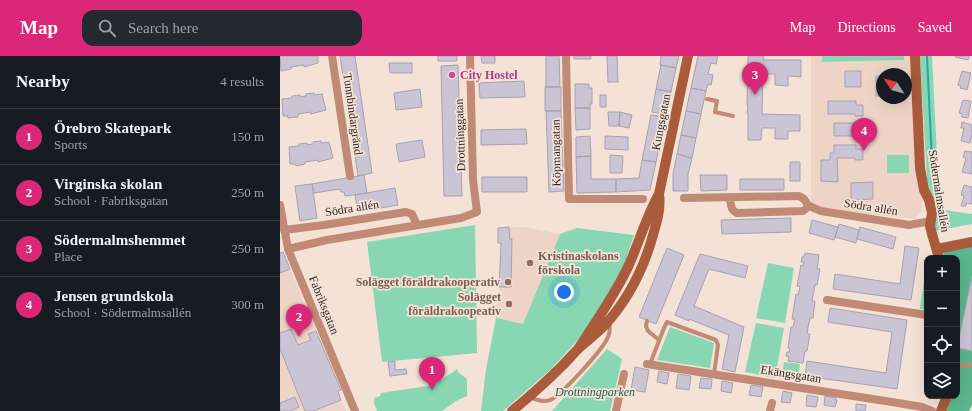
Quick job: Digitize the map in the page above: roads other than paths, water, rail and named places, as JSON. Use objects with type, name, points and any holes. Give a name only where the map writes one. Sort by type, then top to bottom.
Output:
[{"type":"main road","name":"Kungsgatan","points":[[578,349],[618,288],[631,260],[652,206],[659,194],[688,56]]},
{"type":"main road","name":"Södermalmsallén","points":[[915,56],[920,168],[924,190],[929,200],[932,213],[932,234],[938,253]]},
{"type":"main road","name":"Kungsgatan","points":[[512,411],[593,336],[620,306],[636,278],[649,250],[660,212],[661,204],[659,194]]},
{"type":"main road","points":[[938,253],[972,242]]},
{"type":"main road","points":[[940,411],[946,399]]},
{"type":"street","name":"Tunnbindargränd","points":[[332,56],[350,176]]},
{"type":"street","name":"Drottninggatan","points":[[417,225],[461,218],[477,212],[473,180],[470,56]]},
{"type":"street","name":"Köpmangatan","points":[[566,56],[569,199],[643,199]]},
{"type":"street","name":"Södra allén","points":[[684,198],[798,196],[809,206],[821,212],[909,225],[931,221]]},
{"type":"street","points":[[730,197],[731,207],[733,211],[737,213],[803,211],[809,206]]},
{"type":"street","name":"Fabriksgatan","points":[[280,204],[285,246],[355,411]]},
{"type":"street","name":"Södra allén","points":[[284,230],[406,212],[412,214],[417,225]]},
{"type":"street","points":[[285,246],[417,225]]},
{"type":"street","points":[[827,300],[924,315]]},
{"type":"street","name":"Ekängsgatan","points":[[648,364],[922,407],[932,411]]},
{"type":"street","points":[[616,411],[624,374]]},
{"type":"lane","points":[[707,99],[717,101],[715,112],[733,116]]},
{"type":"lane","points":[[528,397],[541,401],[550,401],[557,396],[577,376],[608,338],[610,327],[609,319]]},
{"type":"lane","points":[[647,320],[646,326],[648,331],[659,340]]},
{"type":"lane","points":[[648,364],[667,322],[716,340],[718,345],[714,374]]},
{"type":"lane","points":[[960,365],[967,366],[972,364]]},
{"type":"waterway","points":[[927,56],[933,183]]},
{"type":"place","name":"City Hostel","points":[[452,75]]},
{"type":"place","name":"Södermalmshemmet","points":[[755,95]]},
{"type":"place","name":"Jensen grundskola","points":[[864,151]]},
{"type":"place","name":"Kristinaskolans förskola","points":[[530,263]]},
{"type":"place","name":"Solägget föräldrakooperativ","points":[[508,282]]},
{"type":"place","name":"Solägget föräldrakoopeativ","points":[[509,304]]},
{"type":"place","name":"Virginska skolan","points":[[299,337]]},
{"type":"place","name":"Örebro Skatepark","points":[[432,390]]},
{"type":"park label","name":"Drottningparken","points":[[595,392]]}]
